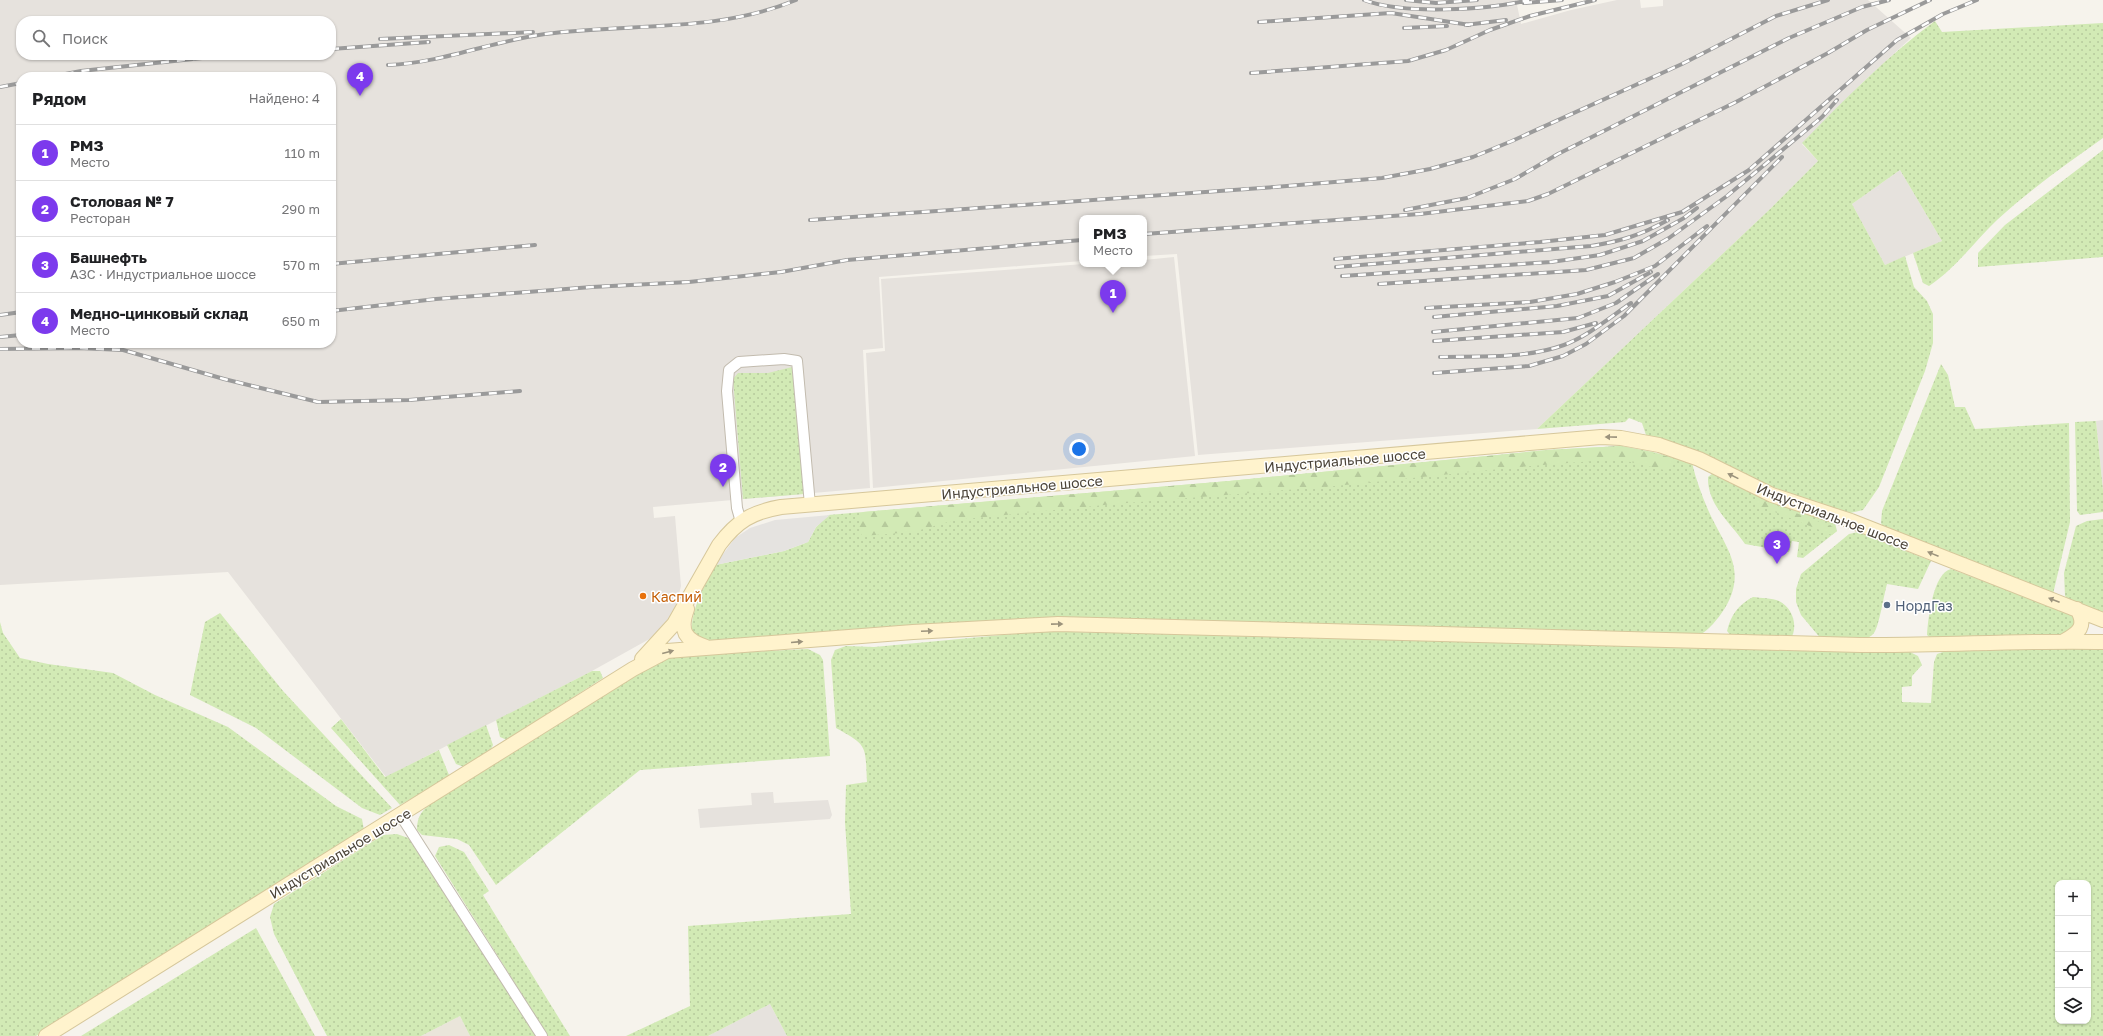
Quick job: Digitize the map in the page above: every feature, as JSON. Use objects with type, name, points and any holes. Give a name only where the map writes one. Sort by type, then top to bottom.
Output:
[{"type":"main road","name":"Индустриальное шоссе","points":[[633,669],[672,626],[718,545],[727,533],[741,522],[763,510],[1601,437],[1621,438],[1659,445],[1699,459],[1772,495],[1851,521],[2103,620]]},
{"type":"main road","points":[[694,589],[685,615],[684,626],[686,635],[692,642],[712,649]]},
{"type":"main road","points":[[2064,641],[2076,634],[2081,626],[2081,616],[2077,609]]},
{"type":"main road","name":"Индустриальное шоссе","points":[[46,1036],[269,895],[401,816],[633,669],[667,651],[684,649],[712,649],[913,632],[1058,624],[1860,645],[2064,641],[2103,642]]},
{"type":"street","points":[[741,522],[737,508],[727,391],[730,370],[739,362],[784,359],[797,361],[810,505]]},
{"type":"street","points":[[401,816],[448,887],[542,1036]]},
{"type":"shaded area","points":[[0,0],[1516,0],[1521,24],[1571,10],[1617,0],[1640,0],[1641,8],[1663,6],[1663,0],[1868,0],[1911,38],[1862,83],[1802,144],[1818,161],[1769,210],[1537,429],[1198,455],[1177,254],[1147,256],[1147,215],[1079,215],[1079,261],[879,277],[883,348],[863,350],[870,488],[653,507],[654,518],[675,516],[681,586],[675,610],[653,637],[592,671],[386,777],[228,572],[0,585]]},
{"type":"shaded area","points":[[1900,170],[1942,241],[1885,265],[1852,204]]},
{"type":"shaded area","points":[[1174,257],[1195,456],[873,488],[866,353],[885,351],[881,279],[1079,264],[1079,267],[1147,267],[1147,260]]},
{"type":"shaded area","points":[[2103,420],[2103,490],[2096,421]]},
{"type":"shaded area","points":[[830,515],[816,527],[808,542],[784,551],[715,565],[735,538],[750,528],[775,520]]},
{"type":"shaded area","points":[[773,792],[774,803],[828,800],[832,815],[830,819],[700,828],[698,809],[752,805],[751,793]]},
{"type":"shaded area","points":[[770,1004],[787,1036],[708,1036]]},
{"type":"shaded area","points":[[460,1016],[470,1036],[421,1036]]},
{"type":"green space","points":[[1935,21],[1942,32],[2103,23],[2103,138],[2048,178],[2009,209],[1948,271],[1929,286],[1923,283],[1913,253],[1942,241],[1900,170],[1852,204],[1885,265],[1905,256],[1914,287],[1927,301],[1933,314],[1933,343],[1925,371],[1879,487],[1863,510],[1842,515],[1646,435],[1642,423],[1629,418],[1625,422],[1537,429],[1769,210],[1818,161],[1802,143],[1882,64]]},
{"type":"green space","points":[[2103,150],[2103,257],[1978,267],[1978,253],[2005,225]]},
{"type":"green space","points":[[1941,364],[1948,375],[1955,407],[1965,407],[1975,429],[2069,423],[2070,522],[2053,594],[1885,530],[1881,523],[1882,511]]},
{"type":"green space","points":[[792,367],[804,494],[743,499],[733,379],[738,373],[768,373]]},
{"type":"green space","points":[[2096,421],[2103,490],[2103,512],[2080,515],[2077,511],[2075,422]]},
{"type":"green space","points":[[1621,446],[1653,452],[1692,463],[1706,506],[1732,558],[1734,581],[1732,594],[1725,608],[1716,620],[1706,631],[1698,636],[1063,620],[712,644],[692,635],[695,608],[702,590],[715,565],[784,551],[808,542],[816,527],[828,515],[1229,481],[1548,450]]},
{"type":"green space","points":[[1621,446],[1670,457],[1672,464],[1664,470],[1618,459],[1519,467],[1335,486],[1114,504],[955,520],[913,532],[862,536],[858,526],[863,512],[1229,481],[1548,450]]},
{"type":"green space","points":[[1713,473],[1835,523],[1837,531],[1803,558],[1797,557],[1799,542],[1792,541],[1789,552],[1745,544],[1721,513],[1711,496],[1708,477]]},
{"type":"green space","points":[[1756,498],[1833,527],[1837,531],[1832,535],[1755,504]]},
{"type":"green space","points":[[2103,519],[2103,616],[2072,602],[2065,596],[2064,573],[2076,526],[2087,521]]},
{"type":"green space","points":[[1858,532],[1931,561],[1918,589],[1887,584],[1878,624],[1874,633],[1870,636],[1864,639],[1850,641],[1822,640],[1801,615],[1796,602],[1796,589],[1801,574],[1849,534]]},
{"type":"green space","points":[[1951,569],[2066,612],[2078,619],[2076,629],[2065,636],[1933,640],[1927,635],[1930,608],[1940,579],[1945,572]]},
{"type":"green space","points":[[1753,597],[1776,600],[1788,608],[1794,624],[1793,635],[1790,640],[1733,638],[1727,631],[1733,615],[1743,603]]},
{"type":"green space","points":[[220,613],[283,691],[392,808],[380,815],[362,808],[256,728],[190,695],[205,622]]},
{"type":"green space","points":[[0,622],[3,633],[20,658],[48,664],[113,673],[155,695],[228,727],[336,806],[362,819],[364,830],[36,1036],[0,1036]]},
{"type":"green space","points":[[1034,632],[1073,632],[1908,651],[1918,656],[1922,665],[1912,676],[1912,686],[1902,687],[1902,702],[1931,703],[1934,662],[1937,654],[1946,651],[2065,647],[2103,648],[2103,1036],[787,1036],[770,1004],[708,1036],[626,1036],[690,1006],[688,926],[851,914],[845,822],[846,785],[867,782],[866,761],[863,748],[854,739],[836,728],[831,660],[835,650],[846,646],[874,647]]},
{"type":"green space","points":[[808,649],[820,655],[823,660],[830,756],[640,770],[496,885],[469,845],[457,839],[422,835],[417,830],[419,817],[433,802],[650,664],[667,658],[686,655]]},
{"type":"green space","points":[[592,671],[600,671],[603,678],[507,740],[500,737],[496,720]]},
{"type":"green space","points":[[341,719],[385,777],[439,750],[449,775],[445,780],[400,805],[331,728]]},
{"type":"green space","points":[[486,725],[493,745],[490,751],[464,767],[456,764],[447,745]]},
{"type":"green space","points":[[397,834],[411,839],[537,1036],[470,1036],[460,1016],[421,1036],[327,1036],[274,934],[270,917],[274,904],[383,835]]},
{"type":"green space","points":[[449,845],[464,852],[489,891],[483,895],[570,1036],[548,1036],[435,856],[439,847]]},
{"type":"green space","points":[[256,928],[315,1036],[81,1036]]},
{"type":"railway","points":[[388,65],[428,60],[545,34],[672,25],[735,18],[796,0]]},
{"type":"railway","points":[[1364,0],[1400,8],[1423,9],[1469,8],[1529,0]]},
{"type":"railway","points":[[1406,0],[1436,3],[1477,0]]},
{"type":"railway","points":[[1524,3],[1562,0]]},
{"type":"railway","points":[[1251,73],[1408,61],[1446,50],[1490,30],[1530,16],[1595,0]]},
{"type":"railway","points":[[810,220],[1275,187],[1382,178],[1430,169],[1473,157],[1512,141],[1682,64],[1776,16],[1828,0]]},
{"type":"railway","points":[[1405,210],[1467,198],[1515,179],[1558,154],[1789,38],[1862,7],[1889,0]]},
{"type":"railway","points":[[1147,234],[1420,214],[1528,201],[1548,194],[1736,102],[1828,53],[1867,30],[1930,0]]},
{"type":"railway","points":[[1335,259],[1540,242],[1605,235],[1682,212],[1749,170],[1897,40],[1943,14],[1977,0]]},
{"type":"railway","points":[[1259,22],[1391,13],[1470,25]]},
{"type":"railway","points":[[1465,25],[1506,20]]},
{"type":"railway","points":[[1404,28],[1447,26]]},
{"type":"railway","points":[[380,39],[533,32]]},
{"type":"railway","points":[[336,49],[429,42]]},
{"type":"railway","points":[[76,72],[183,60]]},
{"type":"railway","points":[[0,87],[16,84]]},
{"type":"railway","points":[[1379,284],[1586,270],[1634,258],[1669,238],[1727,196],[1822,117],[1837,100]]},
{"type":"railway","points":[[1434,373],[1529,366],[1563,356],[1586,344],[1624,316],[1782,157]]},
{"type":"railway","points":[[1342,276],[1551,262],[1600,255],[1643,241],[1684,218],[1697,208]]},
{"type":"railway","points":[[1336,267],[1591,246],[1631,237],[1668,220]]},
{"type":"railway","points":[[1426,308],[1530,302],[1577,294],[1615,282],[1655,266],[1707,226]]},
{"type":"railway","points":[[336,310],[436,299],[592,287],[689,282],[781,272],[847,260],[1079,240]]},
{"type":"railway","points":[[336,264],[535,245]]},
{"type":"railway","points":[[1434,317],[1557,306],[1608,296],[1651,272]]},
{"type":"railway","points":[[1433,332],[1578,318],[1616,303],[1658,274]]},
{"type":"railway","points":[[1440,357],[1518,355],[1534,353],[1564,345],[1582,337],[1631,303]]},
{"type":"railway","points":[[0,315],[16,313]]},
{"type":"railway","points":[[1434,341],[1563,332],[1596,323]]},
{"type":"railway","points":[[0,337],[16,335]]},
{"type":"railway","points":[[0,349],[79,348],[123,350],[224,379],[318,402],[409,400],[520,391]]},
{"type":"place","name":"Медно-цинковый склад","points":[[360,96]]},
{"type":"place","name":"РМЗ","points":[[1113,313]]},
{"type":"place","name":"Столовая № 7","points":[[723,487]]},
{"type":"place","name":"Башнефть","points":[[1777,564]]},
{"type":"place","name":"Каспий","points":[[643,596]]},
{"type":"place","name":"НордГаз","points":[[1887,605]]}]
